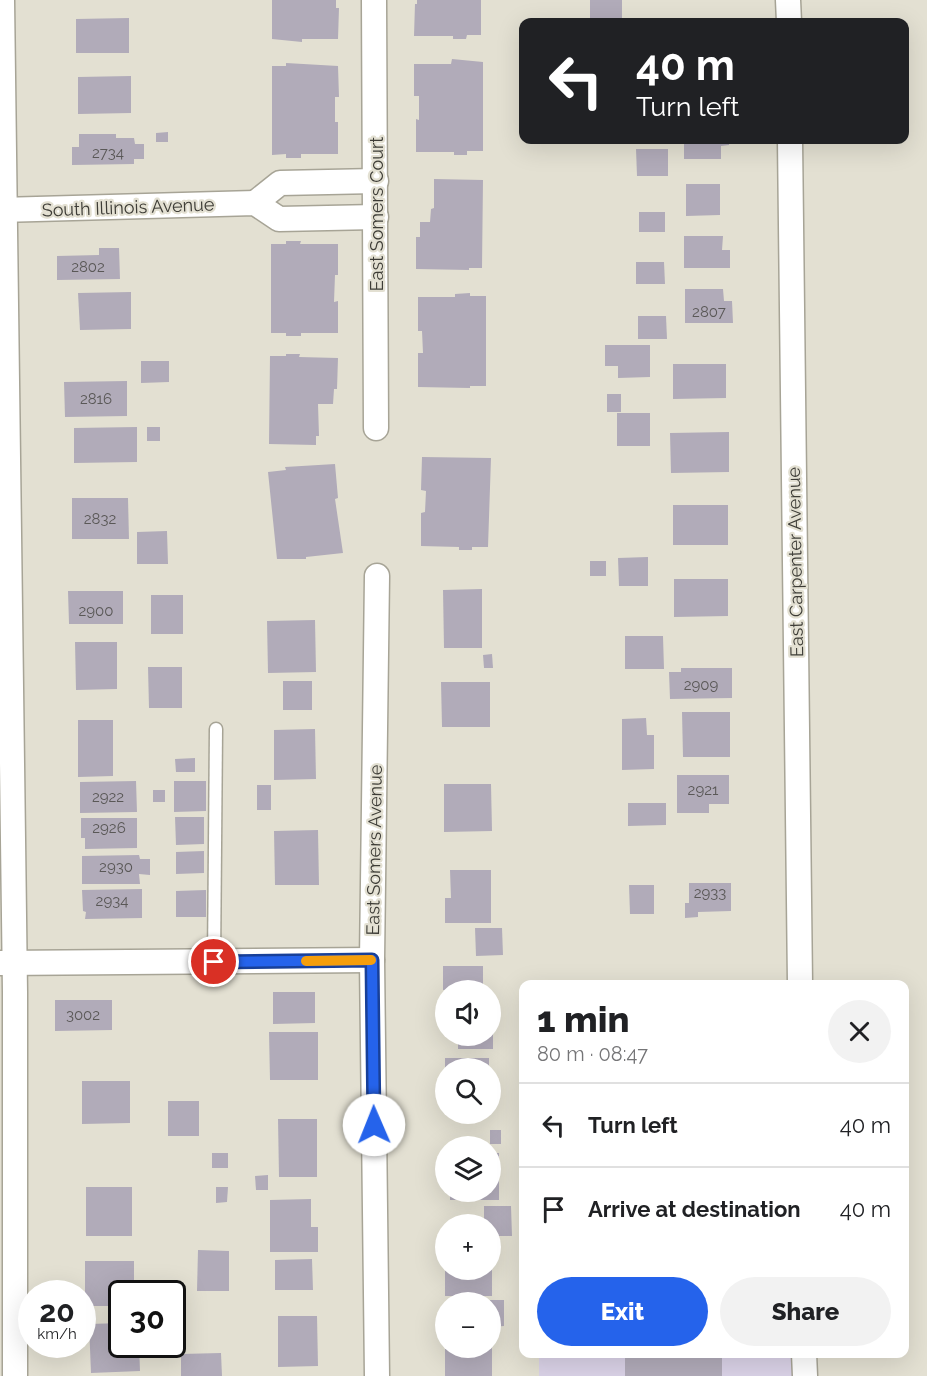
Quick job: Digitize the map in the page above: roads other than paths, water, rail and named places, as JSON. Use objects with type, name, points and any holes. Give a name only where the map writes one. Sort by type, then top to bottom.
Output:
[{"type":"street","points":[[2,0],[7,963],[15,1376]]},
{"type":"street","name":"East Somers Court","points":[[374,0],[376,428]]},
{"type":"street","points":[[789,0],[789,18]]},
{"type":"street","name":"East Carpenter Avenue","points":[[790,144],[800,980]]},
{"type":"street","points":[[376,181],[280,183],[255,203],[279,219],[376,217]]},
{"type":"street","name":"South Illinois Avenue","points":[[2,210],[255,203]]},
{"type":"street","name":"East Somers Avenue","points":[[377,571],[372,960],[377,1376]]},
{"type":"street","points":[[7,963],[372,960]]},
{"type":"street","points":[[804,1358],[805,1376]]},
{"type":"lane","points":[[214,962],[216,729]]}]
